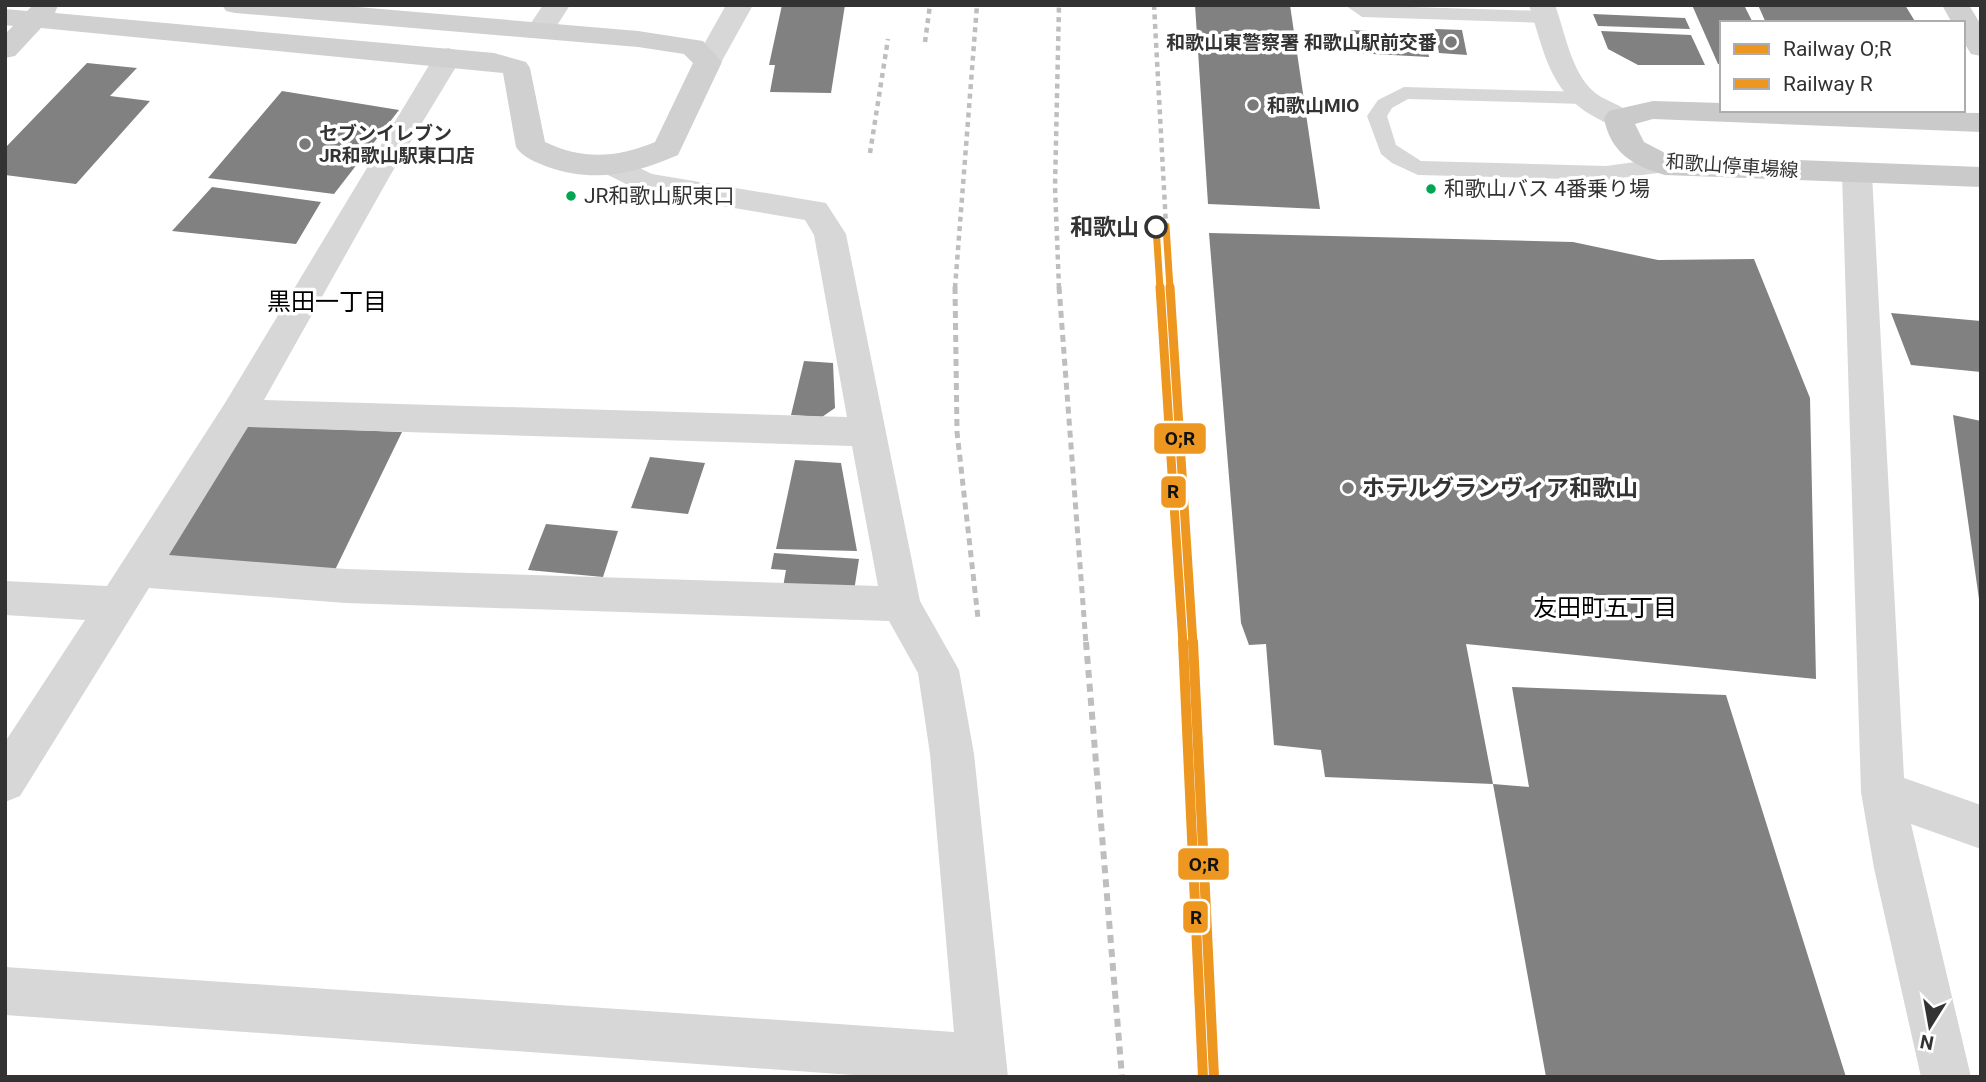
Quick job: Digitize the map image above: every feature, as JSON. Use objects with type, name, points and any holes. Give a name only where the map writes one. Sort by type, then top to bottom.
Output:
[{"type":"main road","points":[[1619,118],[1653,110],[1981,123]]},
{"type":"main road","name":"和歌山停車場線","points":[[1619,118],[1621,138],[1631,150],[1665,165],[1981,177]]},
{"type":"street","points":[[539,32],[557,5]]},
{"type":"street","points":[[617,167],[667,148],[708,62],[740,5]]},
{"type":"street","points":[[1955,5],[1965,21]]},
{"type":"street","points":[[253,6],[476,15],[539,32],[638,39],[693,47],[708,62]]},
{"type":"street","points":[[1544,11],[1566,76],[1583,99],[1619,118]]},
{"type":"street","points":[[5,50],[41,12]]},
{"type":"street","points":[[5,17],[41,12],[494,62],[516,68],[531,147],[555,161],[617,167],[644,183],[815,211],[830,234],[901,604],[938,670],[952,754],[983,1068],[5,991]]},
{"type":"street","points":[[5,781],[238,413],[376,173],[476,15]]},
{"type":"street","points":[[1965,22],[1981,48]]},
{"type":"street","points":[[1857,173],[1883,792],[1897,868],[1946,1077]]},
{"type":"street","points":[[238,413],[870,432]]},
{"type":"street","points":[[138,570],[346,586],[901,604]]},
{"type":"street","points":[[5,598],[116,604]]},
{"type":"street","points":[[1883,792],[1981,827]]},
{"type":"lane","points":[[1354,5],[1362,11],[1544,11]]},
{"type":"lane","points":[[1583,99],[1404,93],[1385,104],[1377,116],[1385,148],[1419,167],[1605,173],[1665,165]]},
{"type":"building","points":[[782,5],[845,5],[831,93],[770,92],[775,65],[769,65]]},
{"type":"building","name":"和歌山MIO","points":[[1195,5],[1290,5],[1320,209],[1208,204]]},
{"type":"building","points":[[1692,5],[1744,5],[1752,21],[1720,21],[1718,64]]},
{"type":"building","points":[[1758,5],[1905,5],[1915,21],[1765,21]]},
{"type":"building","points":[[1593,14],[1685,18],[1690,29],[1598,26]]},
{"type":"building","name":"和歌山東警察署 和歌山駅前交番","points":[[1435,29],[1462,30],[1467,55],[1439,53]]},
{"type":"building","points":[[1351,30],[1425,34],[1429,57],[1354,53]]},
{"type":"building","points":[[1601,31],[1691,35],[1705,65],[1638,65],[1608,49]]},
{"type":"building","points":[[87,63],[137,68],[110,96],[150,101],[76,184],[5,175],[5,148]]},
{"type":"building","name":"セブンイレブン JR和歌山駅東口店","points":[[282,91],[399,110],[334,194],[208,178]]},
{"type":"building","points":[[212,187],[321,202],[296,244],[172,231]]},
{"type":"building","points":[[1209,233],[1573,242],[1658,260],[1754,259],[1810,398],[1816,679],[1466,644],[1493,784],[1325,777],[1321,750],[1274,745],[1266,644],[1249,645],[1241,623]]},
{"type":"building","points":[[1891,313],[1981,321],[1981,372],[1911,365]]},
{"type":"building","points":[[804,361],[833,363],[835,408],[822,417],[791,415]]},
{"type":"building","points":[[1953,415],[1981,421],[1981,599],[1979,599]]},
{"type":"building","points":[[247,426],[402,432],[335,570],[156,559]]},
{"type":"building","points":[[650,457],[705,463],[688,514],[631,508]]},
{"type":"building","points":[[795,460],[841,463],[857,551],[776,549]]},
{"type":"building","points":[[546,524],[618,531],[603,577],[528,570]]},
{"type":"building","points":[[774,553],[859,559],[854,591],[783,587],[786,570],[771,569]]},
{"type":"building","points":[[1512,687],[1726,695],[1846,1077],[1546,1077],[1493,784],[1529,787]]},
{"type":"railway","points":[[925,42],[930,5]]},
{"type":"railway","points":[[955,288],[977,5]]},
{"type":"railway","points":[[1059,5],[1055,187],[1059,288]]},
{"type":"railway","points":[[1154,5],[1166,226]]},
{"type":"railway","points":[[870,153],[888,39]]},
{"type":"railway","points":[[1059,287],[1086,644]]},
{"type":"railway","points":[[955,288],[957,432],[978,618]]},
{"type":"railway","points":[[1086,642],[1122,1077]]},
{"type":"rail line","name":"O;R","points":[[1166,226],[1192,621],[1214,1077]]},
{"type":"rail line","name":"R","points":[[1156,227],[1182,622],[1203,1077]]},
{"type":"place","name":"和歌山東警察署 和歌山駅前交番","points":[[1451,42]]},
{"type":"place","name":"和歌山MIO","points":[[1253,105]]},
{"type":"place","name":"セブンイレブン JR和歌山駅東口店","points":[[305,144]]},
{"type":"place","name":"和歌山バス 4番乗り場","points":[[1431,189]]},
{"type":"place","name":"JR和歌山駅東口","points":[[571,196]]},
{"type":"place","name":"和歌山","points":[[1156,227]]},
{"type":"place","name":"ホテルグランヴィア和歌山","points":[[1348,488]]},
{"type":"district","name":"黒田一丁目","points":[[327,302]]},
{"type":"district","name":"友田町五丁目","points":[[1605,608]]}]
